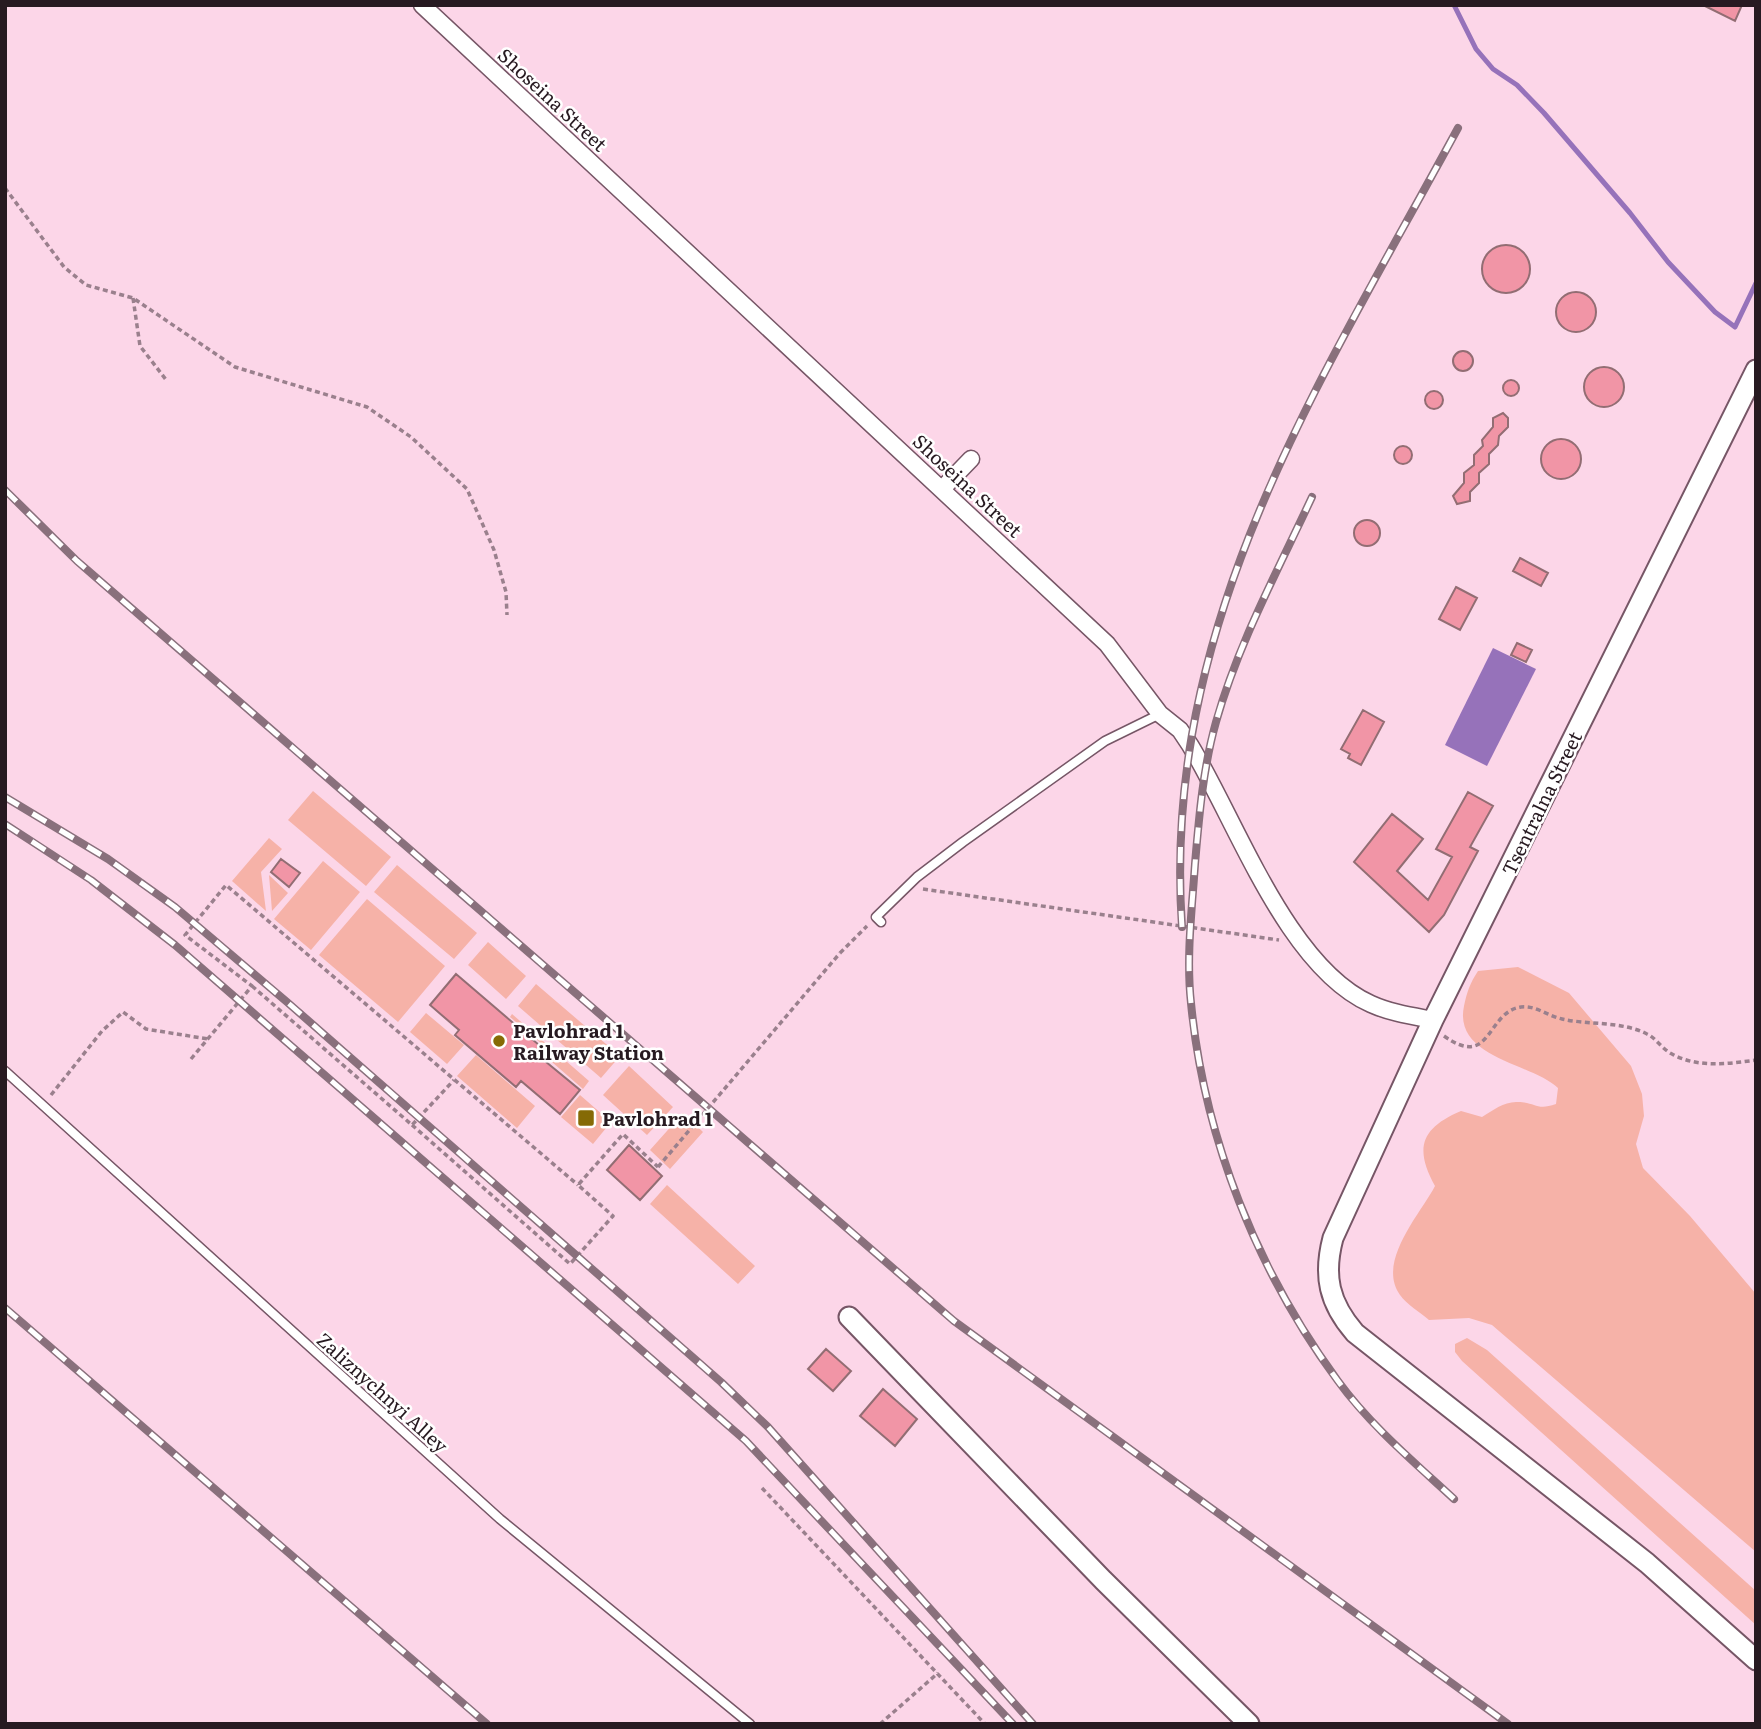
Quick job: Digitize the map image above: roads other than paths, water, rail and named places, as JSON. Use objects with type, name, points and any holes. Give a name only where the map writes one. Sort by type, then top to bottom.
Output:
[{"type":"street","name":"Shoseina Street","points":[[422,5],[1107,644],[1160,714],[1180,730],[1248,859],[1304,943],[1341,986],[1370,1003],[1432,1022]]},
{"type":"street","name":"Tsentralna Street","points":[[1756,370],[1432,1022],[1333,1238],[1327,1260],[1327,1284],[1340,1315],[1355,1333],[1647,1563],[1756,1660]]},
{"type":"street","points":[[942,489],[971,459]]},
{"type":"street","points":[[849,1318],[1094,1571],[1249,1724]]},
{"type":"lane","points":[[878,919],[907,886],[963,842],[1105,741],[1160,714]]},
{"type":"lane","name":"Zaliznychnyi Alley","points":[[5,1072],[500,1518],[750,1724]]},
{"type":"waterway","points":[[1454,5],[1476,49],[1493,69],[1517,85],[1544,113],[1630,213],[1668,262],[1715,312],[1735,327],[1756,283]]},
{"type":"railway","points":[[1182,927],[1182,816],[1197,710],[1223,608],[1260,510],[1304,413],[1458,128]]},
{"type":"railway","points":[[5,490],[77,561],[954,1321],[1508,1724]]},
{"type":"railway","points":[[1312,497],[1236,664],[1216,722],[1208,757],[1198,828],[1189,951],[1191,1003],[1198,1053],[1208,1104],[1222,1153],[1259,1249],[1283,1295],[1309,1339],[1364,1413],[1454,1499]]},
{"type":"railway","points":[[5,797],[108,859],[175,907],[721,1382],[768,1427],[1033,1724]]},
{"type":"railway","points":[[5,824],[91,880],[175,945],[746,1441],[1013,1724]]},
{"type":"railway","points":[[5,1308],[487,1724]]},
{"type":"place","name":"Pavlohrad 1 Railway Station","points":[[499,1041]]},
{"type":"place","name":"Pavlohrad 1","points":[[586,1118]]}]
